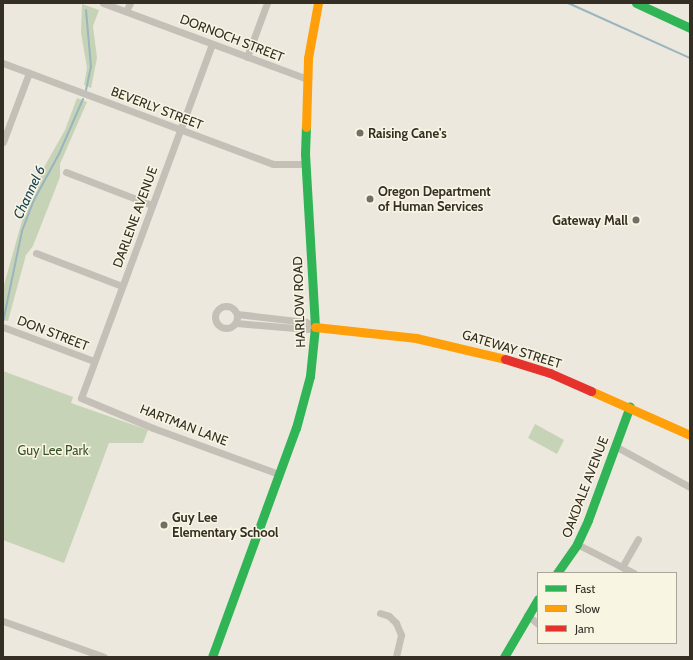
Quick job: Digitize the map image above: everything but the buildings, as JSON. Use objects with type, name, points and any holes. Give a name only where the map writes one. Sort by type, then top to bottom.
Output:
[{"type":"main road","name":"HARLOW ROAD","points":[[212,657],[279,474],[307,391],[315,327],[305,164],[307,79],[318,3]]},
{"type":"main road","points":[[636,3],[690,28]]},
{"type":"main road","name":"GATEWAY STREET","points":[[315,327],[416,338],[480,351],[550,373],[630,406],[690,435]]},
{"type":"main road","name":"OAKDALE AVENUE","points":[[558,572],[577,544],[630,406]]},
{"type":"main road","points":[[504,657],[527,615],[537,600]]},
{"type":"street","name":"DORNOCH STREET","points":[[103,3],[307,79]]},
{"type":"street","points":[[126,11],[130,3]]},
{"type":"street","points":[[247,57],[267,3]]},
{"type":"street","name":"DARLENE AVENUE","points":[[81,398],[212,44]]},
{"type":"street","name":"BEVERLY STREET","points":[[3,63],[273,164],[305,164]]},
{"type":"street","points":[[3,142],[28,73]]},
{"type":"street","points":[[66,172],[152,205]]},
{"type":"street","points":[[36,253],[122,286]]},
{"type":"street","points":[[227,306],[237,314],[236,323],[229,328],[221,327],[215,316],[219,309],[227,306]]},
{"type":"street","name":"GATEWAY STREET","points":[[237,314],[306,322],[315,327]]},
{"type":"street","name":"GATEWAY STREET","points":[[236,323],[307,329],[315,327]]},
{"type":"street","name":"DON STREET","points":[[3,327],[94,361]]},
{"type":"street","name":"HARTMAN LANE","points":[[81,398],[153,428],[279,474]]},
{"type":"street","points":[[615,446],[690,487]]},
{"type":"street","points":[[622,568],[638,539]]},
{"type":"street","points":[[577,544],[632,572]]},
{"type":"street","points":[[380,613],[389,616],[396,623],[401,635],[396,657]]},
{"type":"street","points":[[527,615],[537,623]]},
{"type":"street","points":[[3,621],[104,657]]},
{"type":"green space","points":[[82,4],[99,10],[93,26],[97,58],[91,88],[84,85],[87,68],[81,33]]},
{"type":"green space","points":[[77,98],[87,102],[60,164],[60,177],[33,246],[26,255],[8,321],[3,320],[4,285],[30,192],[65,130]]},
{"type":"green space","name":"Guy Lee Park","points":[[3,371],[73,397],[71,403],[148,430],[143,443],[109,443],[64,563],[3,540]]},
{"type":"green space","points":[[535,424],[564,440],[557,454],[528,438]]},
{"type":"waterway","points":[[568,3],[690,58]]},
{"type":"waterway","name":"Channel 6","points":[[86,10],[91,67],[86,90]]},
{"type":"waterway","name":"Channel 6","points":[[3,322],[22,231],[34,200],[59,154],[83,99]]},
{"type":"traffic: fast","points":[[636,3],[690,28]]},
{"type":"traffic: fast","points":[[212,657],[296,428],[310,376],[315,327],[305,154],[306,127]]},
{"type":"traffic: fast","points":[[558,572],[577,544],[588,520],[630,406]]},
{"type":"traffic: fast","points":[[504,657],[537,601]]},
{"type":"traffic: slow","points":[[306,127],[308,58],[318,3]]},
{"type":"traffic: slow","points":[[315,327],[416,338],[505,359]]},
{"type":"traffic: slow","points":[[591,391],[690,435]]},
{"type":"traffic: jam","points":[[505,359],[550,373],[591,391]]},
{"type":"place","name":"Raising Cane's","points":[[360,133]]},
{"type":"place","name":"Oregon Department of Human Services","points":[[370,199]]},
{"type":"place","name":"Gateway Mall","points":[[636,220]]},
{"type":"place","name":"Guy Lee Elementary School","points":[[164,525]]}]
